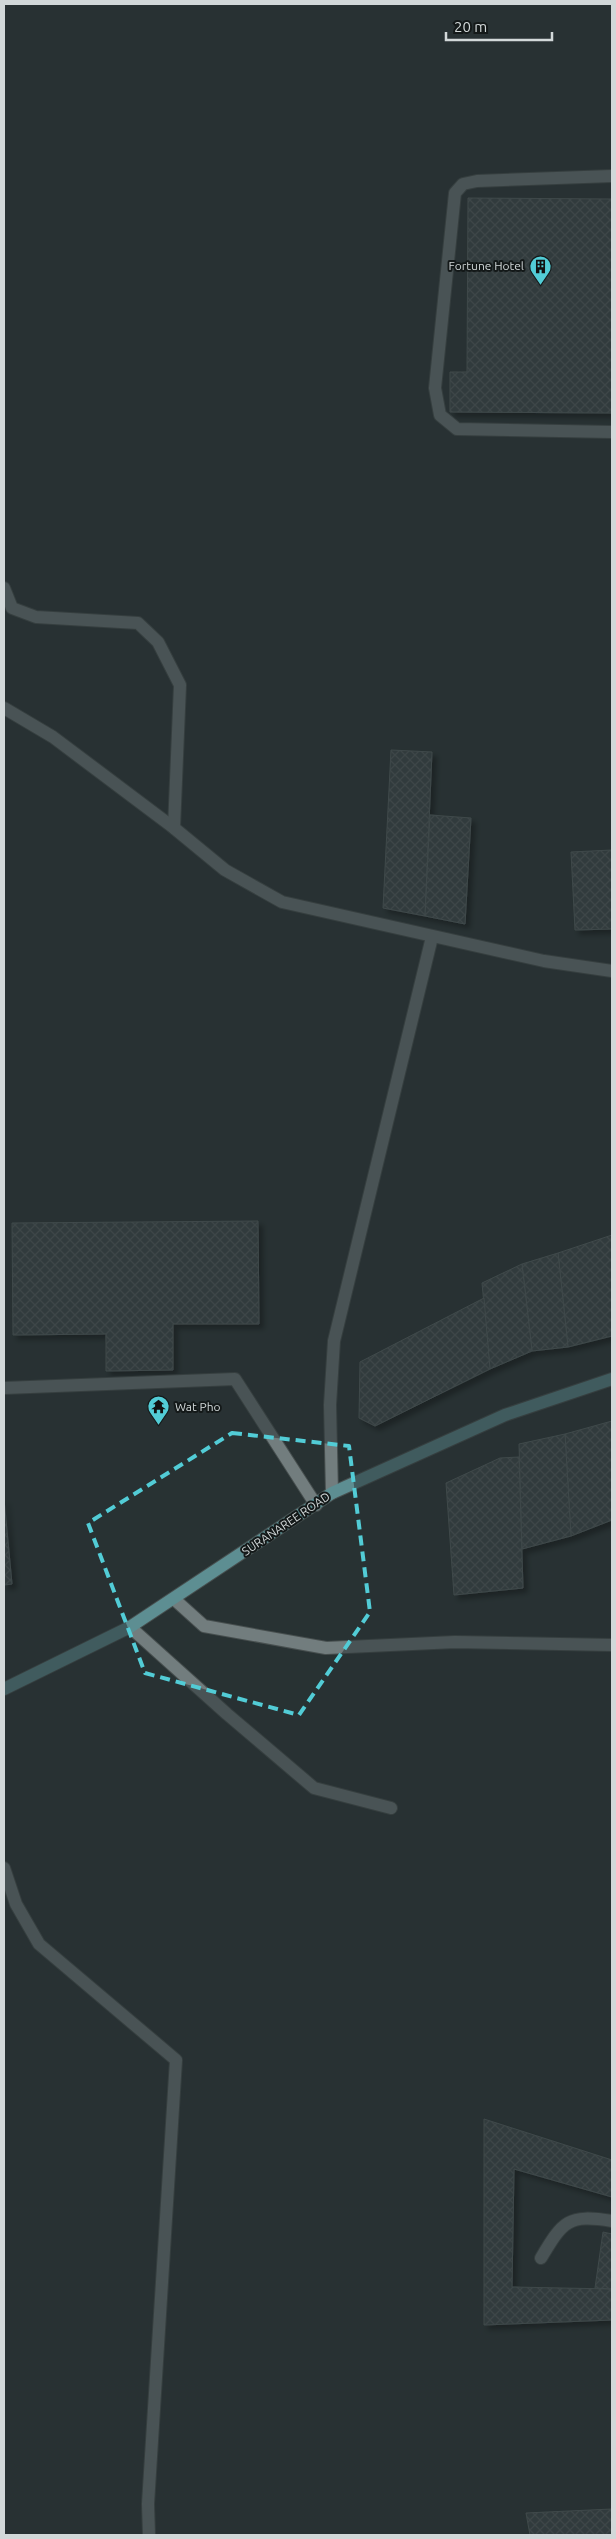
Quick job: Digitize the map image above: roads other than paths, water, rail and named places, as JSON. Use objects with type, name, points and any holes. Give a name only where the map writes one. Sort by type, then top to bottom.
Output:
[{"type":"main road","name":"SURANAREE ROAD","points":[[4,1689],[130,1627],[316,1505],[332,1492],[505,1415],[612,1379]]},
{"type":"street","points":[[612,176],[477,181],[464,184],[455,193],[435,388],[440,415],[457,429],[612,432]]},
{"type":"street","points":[[4,588],[12,608],[36,617],[138,623],[158,642],[180,686],[174,828]]},
{"type":"street","points":[[4,708],[53,737],[174,828],[225,870],[282,902],[544,961],[612,971]]},
{"type":"street","points":[[332,1492],[330,1405],[334,1341],[432,937]]},
{"type":"street","points":[[4,1388],[235,1379],[316,1505]]},
{"type":"street","points":[[174,1599],[204,1626],[326,1648],[455,1642],[612,1645]]},
{"type":"street","points":[[130,1627],[227,1714],[314,1788],[391,1808]]},
{"type":"street","points":[[4,1868],[16,1904],[39,1944],[176,2060],[148,2504],[149,2535]]},
{"type":"street","points":[[542,2258],[555,2234],[564,2224],[579,2218],[612,2221]]},
{"type":"place","name":"Fortune Hotel","points":[[540,285]]},
{"type":"place","name":"Wat Pho","points":[[159,1426]]}]
